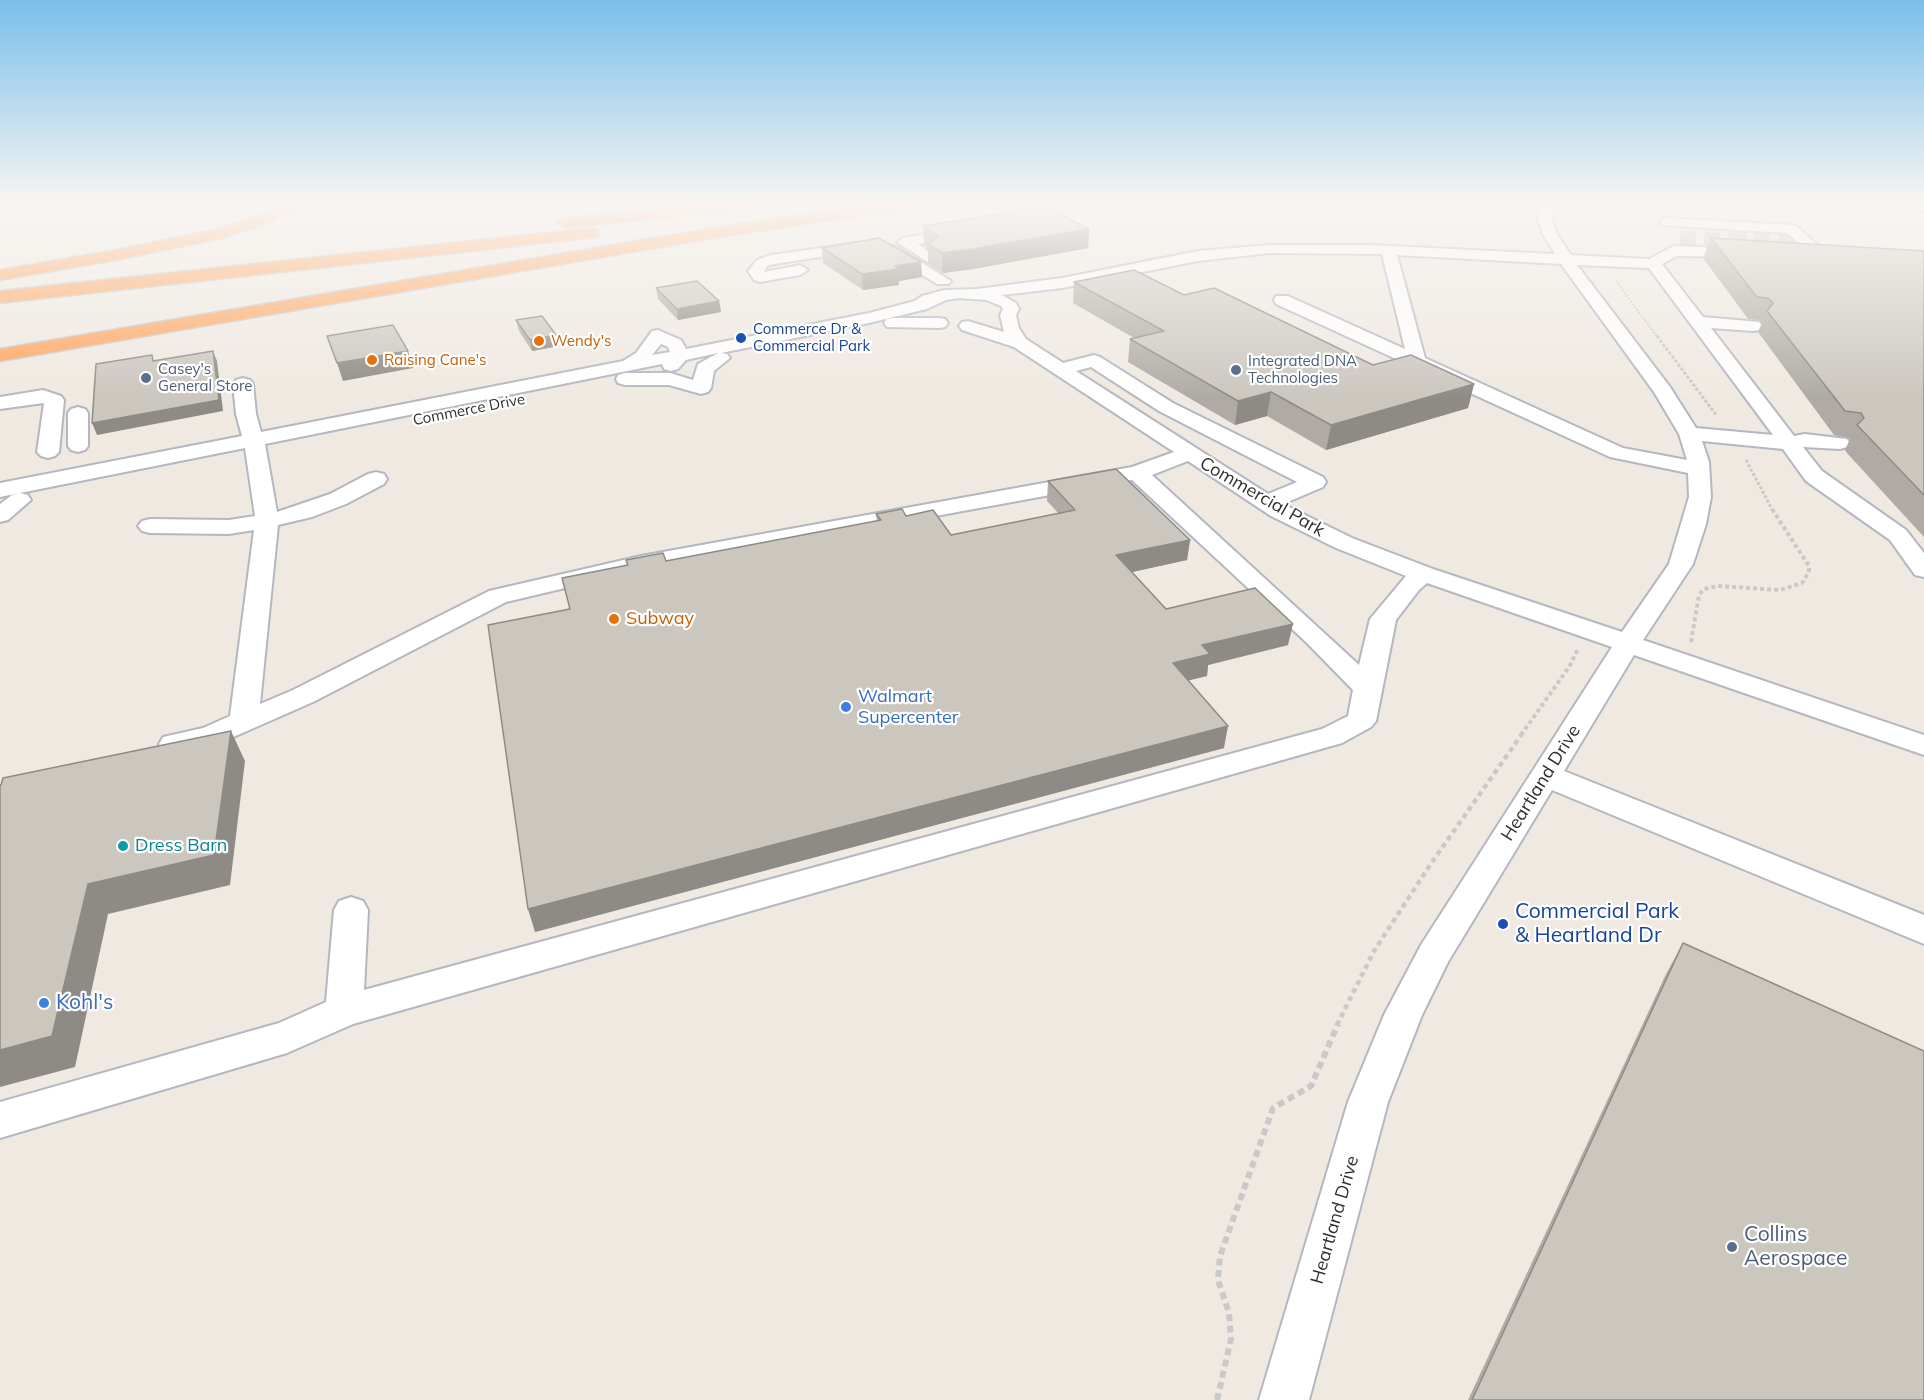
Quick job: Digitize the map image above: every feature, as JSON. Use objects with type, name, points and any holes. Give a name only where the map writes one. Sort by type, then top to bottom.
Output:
[{"type":"highway","points":[[0,275],[40,268]]},
{"type":"highway","points":[[0,280],[114,268]]},
{"type":"highway","points":[[0,298],[270,268]]},
{"type":"highway","points":[[0,356],[508,268]]},
{"type":"street","points":[[758,268],[756,272],[760,276],[800,270]]},
{"type":"street","points":[[923,268],[949,284],[988,295],[1008,309],[1010,328],[1020,343]]},
{"type":"street","points":[[932,268],[949,284],[999,291],[1062,283],[1133,268]]},
{"type":"street","points":[[1393,268],[1417,361]]},
{"type":"street","name":"Heartland Drive","points":[[1284,1400],[1368,1102],[1403,1015],[1434,955],[1627,644],[1681,564],[1694,524],[1700,497],[1698,469],[1689,434],[1663,391],[1572,268]]},
{"type":"street","points":[[1657,268],[1814,476],[1898,535],[1924,570]]},
{"type":"street","points":[[1129,269],[1146,280]]},
{"type":"street","points":[[968,326],[993,322],[1008,309],[1062,283]]},
{"type":"street","name":"Commerce Drive","points":[[7,498],[624,373],[680,355],[869,318],[924,302],[949,284]]},
{"type":"street","points":[[914,286],[922,291],[924,302],[919,310],[922,315],[939,323]]},
{"type":"street","points":[[1282,300],[1617,453],[1698,469]]},
{"type":"street","name":"Commerce Drive","points":[[624,373],[664,370],[876,325],[939,323],[968,326]]},
{"type":"street","points":[[1698,325],[1755,328]]},
{"type":"street","name":"Commercial Park","points":[[968,326],[1020,343],[1265,503],[1317,531],[1424,574],[1924,746]]},
{"type":"street","points":[[664,370],[680,355]]},
{"type":"street","points":[[624,373],[670,379],[701,388],[705,368],[722,358]]},
{"type":"street","points":[[1060,369],[1094,361],[1166,407],[1316,482],[1265,503]]},
{"type":"street","points":[[243,384],[246,414],[256,446],[267,521],[244,720]]},
{"type":"street","points":[[0,403],[18,403],[53,412],[48,452]]},
{"type":"street","points":[[78,413],[78,446]]},
{"type":"street","points":[[1689,434],[1787,443],[1803,448],[1843,448]]},
{"type":"street","points":[[143,750],[212,735],[338,680],[498,596],[652,561],[1137,473],[1188,454]]},
{"type":"street","points":[[1137,473],[1299,621],[1368,689]]},
{"type":"street","points":[[150,526],[229,527],[267,521],[304,512],[338,499],[376,479]]},
{"type":"street","points":[[0,515],[7,498]]},
{"type":"street","points":[[0,1120],[287,1037],[344,1011],[1332,736],[1361,721],[1383,619],[1410,585],[1424,574]]},
{"type":"street","points":[[1546,776],[1924,930]]},
{"type":"street","points":[[344,1011],[351,910]]},
{"type":"path","points":[[1611,274],[1719,419]]},
{"type":"path","points":[[1690,651],[1699,595],[1704,589],[1718,586],[1780,590],[1802,583],[1809,572],[1809,566],[1764,497],[1741,452]]},
{"type":"path","points":[[1217,1400],[1231,1339],[1229,1313],[1218,1280],[1220,1257],[1273,1108],[1311,1086],[1345,1008],[1374,951],[1430,865],[1577,655],[1579,645]]},
{"type":"building","points":[[853,268],[899,269],[862,274]]},
{"type":"building","points":[[1735,268],[1924,268],[1924,495],[1857,425],[1864,418],[1861,413],[1845,411],[1767,311],[1773,303],[1768,298],[1757,297]]},
{"type":"building","name":"Integrated DNA Technologies","points":[[1134,270],[1184,295],[1214,288],[1373,365],[1411,355],[1474,384],[1331,425],[1271,392],[1238,401],[1130,339],[1164,331],[1074,282]]},
{"type":"building","points":[[697,281],[719,301],[677,309],[656,288]]},
{"type":"building","points":[[542,316],[556,335],[530,340],[516,320]]},
{"type":"building","points":[[393,325],[408,351],[337,363],[327,336]]},
{"type":"building","points":[[213,351],[219,400],[92,423],[96,364],[152,355],[153,361]]},
{"type":"building","name":"Walmart Supercenter","points":[[1116,469],[1190,540],[1116,555],[1166,609],[1255,588],[1293,624],[1202,645],[1210,654],[1173,663],[1228,726],[528,909],[488,625],[570,609],[562,578],[628,565],[626,560],[663,553],[666,561],[881,520],[876,514],[902,509],[906,516],[933,510],[951,535],[1075,510],[1048,481]]},
{"type":"building","points":[[231,731],[214,855],[88,884],[52,1036],[0,1050],[0,785],[3,778]]},
{"type":"building","name":"Collins Aerospace","points":[[1683,943],[1924,1051],[1924,1400],[1472,1400]]},
{"type":"place","name":"Commerce Dr & Commercial Park","points":[[741,338]]},
{"type":"place","name":"Wendy's","points":[[539,341]]},
{"type":"place","name":"Raising Cane's","points":[[372,360]]},
{"type":"place","name":"Integrated DNA Technologies","points":[[1236,370]]},
{"type":"place","name":"Casey's General Store","points":[[146,378]]},
{"type":"place","name":"Subway","points":[[614,619]]},
{"type":"place","name":"Walmart Supercenter","points":[[846,707]]},
{"type":"place","name":"Dress Barn","points":[[123,846]]},
{"type":"place","name":"Commercial Park & Heartland Dr","points":[[1503,924]]},
{"type":"place","name":"Kohl's","points":[[44,1003]]},
{"type":"place","name":"Collins Aerospace","points":[[1732,1247]]}]
